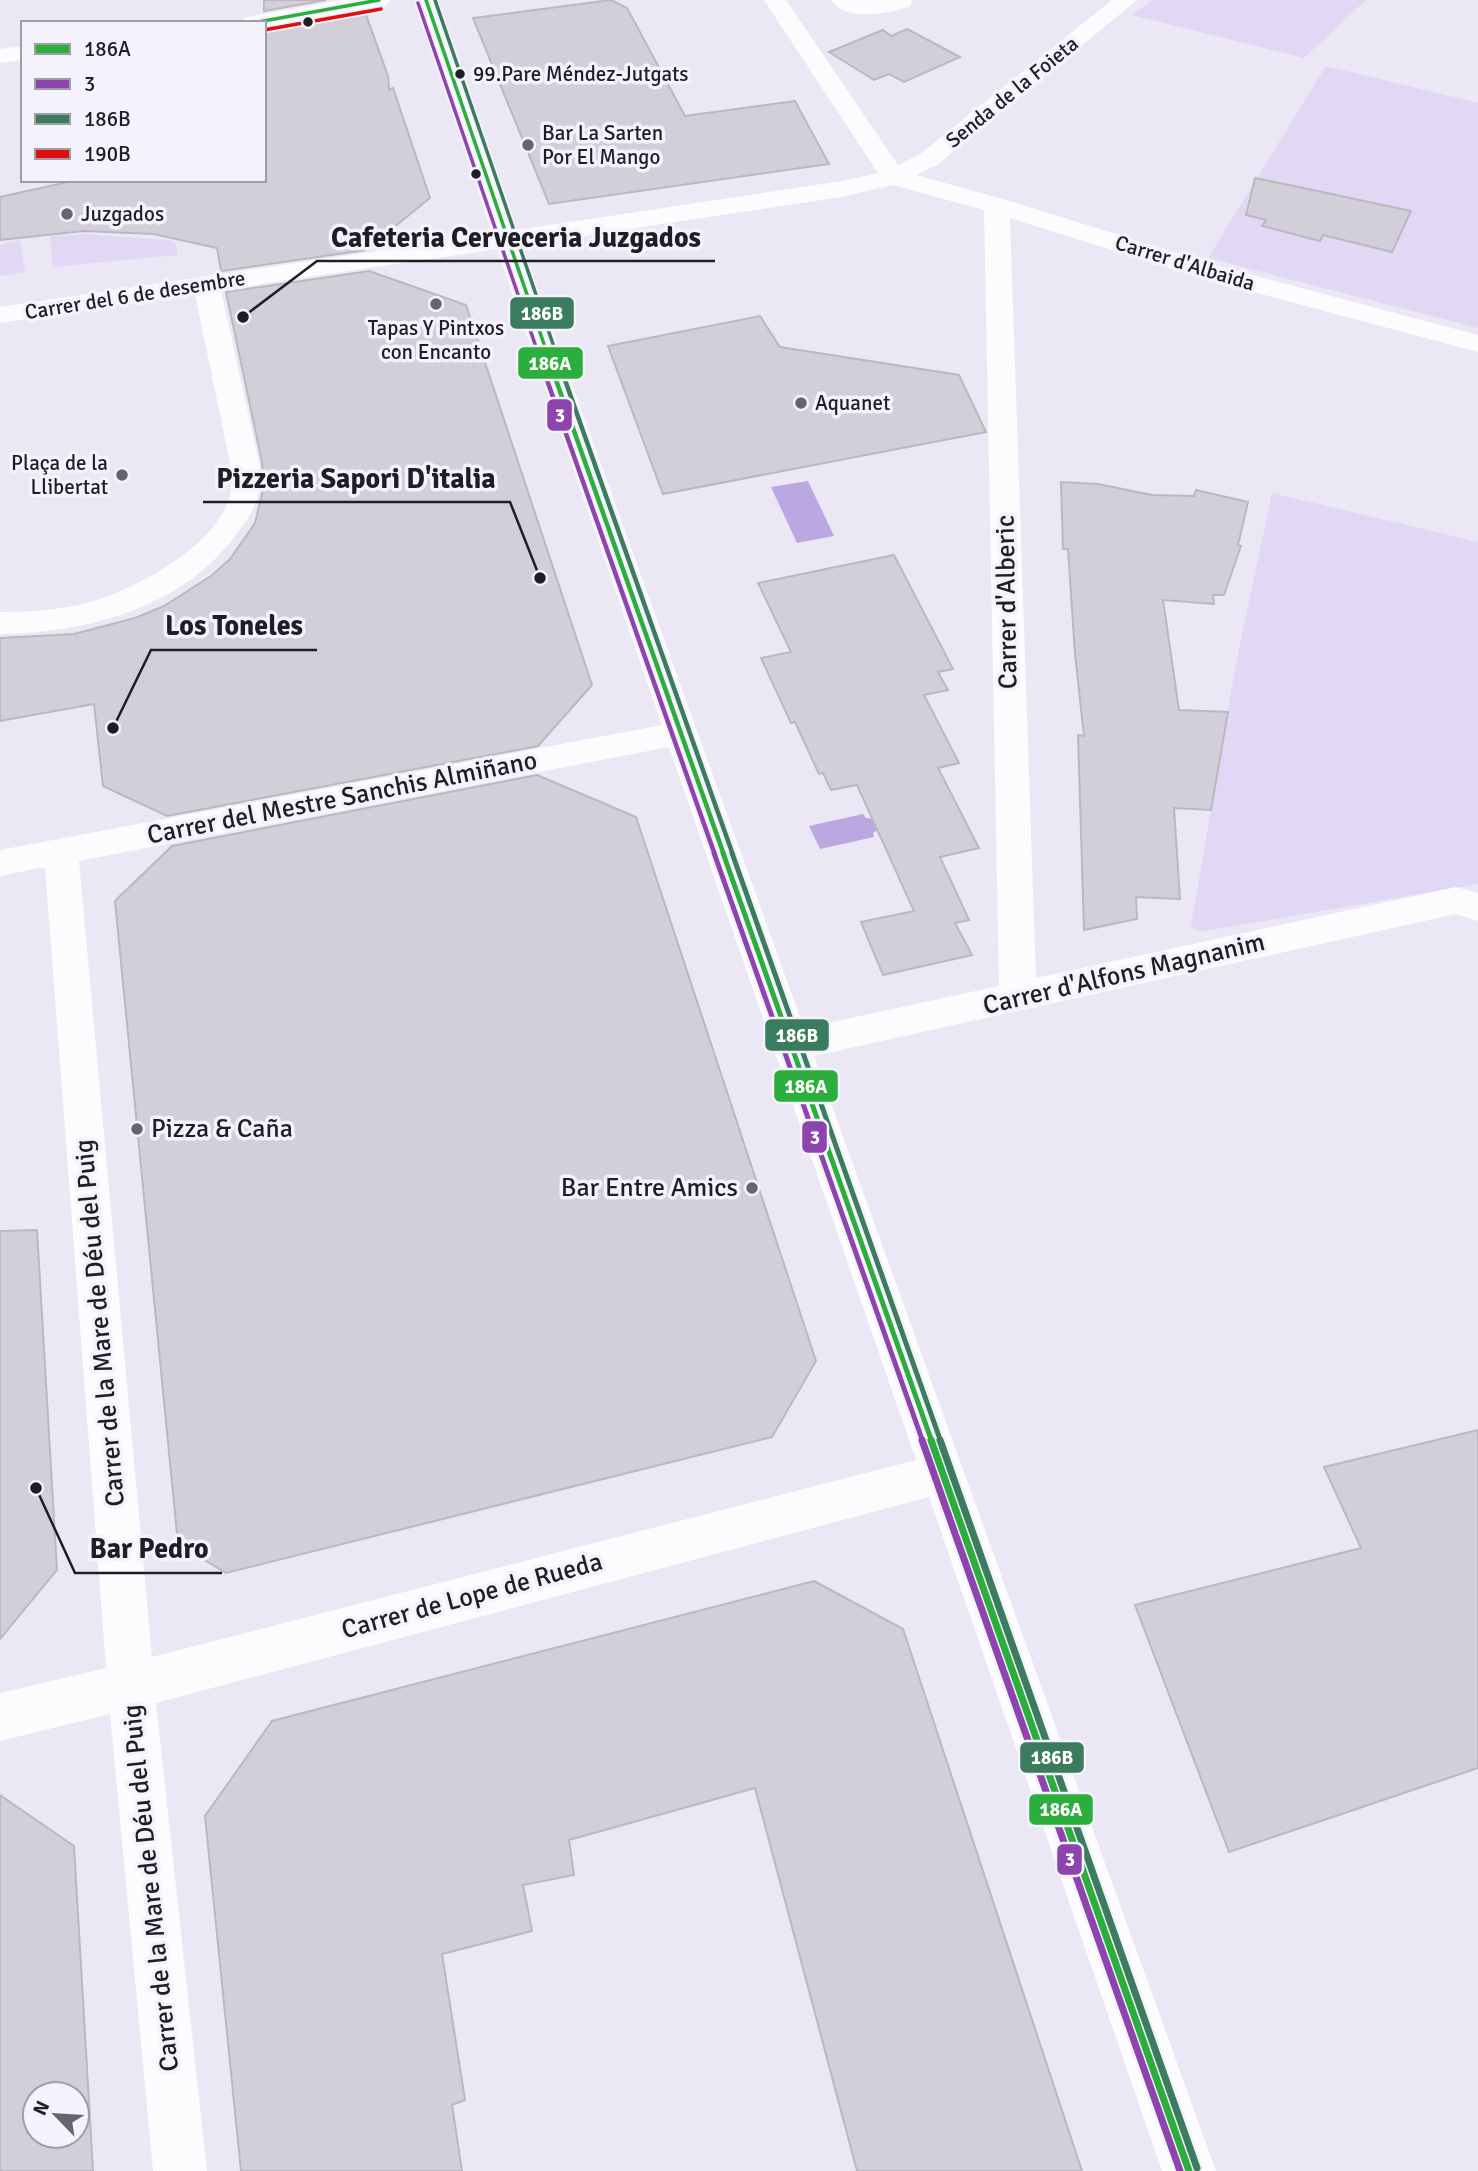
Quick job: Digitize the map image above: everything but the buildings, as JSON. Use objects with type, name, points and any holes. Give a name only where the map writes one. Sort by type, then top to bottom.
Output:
[{"type":"street","points":[[263,21],[379,0]]},
{"type":"street","points":[[426,0],[507,240],[1189,2171]]},
{"type":"street","points":[[775,0],[893,177]]},
{"type":"street","points":[[842,0],[859,8],[901,2]]},
{"type":"street","name":"Senda de la Foieta","points":[[893,177],[928,160],[1114,3]]},
{"type":"street","points":[[0,56],[21,53]]},
{"type":"street","name":"Carrer del 6 de desembre","points":[[0,315],[842,189],[893,177]]},
{"type":"street","name":"Carrer d'Albaida","points":[[893,177],[997,205],[1213,273],[1478,344]]},
{"type":"street","name":"Carrer d'Alberic","points":[[997,205],[1018,998]]},
{"type":"street","points":[[0,623],[45,622],[90,614],[145,593],[196,562],[225,531],[245,495],[243,454],[207,285]]},
{"type":"street","name":"Carrer del Mestre Sanchis Almiñano","points":[[0,863],[683,733]]},
{"type":"street","name":"Carrer de la Mare de Déu del Puig","points":[[61,852],[131,1686],[180,2171]]},
{"type":"street","name":"Carrer d'Alfons Magnanim","points":[[792,1046],[1467,903]]},
{"type":"street","name":"Carrer de Lope de Rueda","points":[[0,1717],[131,1686],[943,1472]]},
{"type":"shaded area","points":[[1152,0],[1366,0],[1304,58],[1132,15]]},
{"type":"shaded area","points":[[1326,66],[1478,103],[1478,328],[1208,258]]},
{"type":"shaded area","points":[[85,234],[168,240],[175,242],[178,255],[53,267],[50,237]]},
{"type":"shaded area","points":[[20,240],[25,272],[0,276],[0,245]]},
{"type":"shaded area","points":[[808,481],[834,536],[797,543],[771,487]]},
{"type":"shaded area","points":[[1272,493],[1478,542],[1478,884],[1199,932],[1191,926],[1237,658]]},
{"type":"shaded area","points":[[863,814],[866,818],[874,819],[879,829],[873,833],[874,837],[820,849],[809,826]]},
{"type":"transit line","name":"186A","points":[[264,21],[379,0]]},
{"type":"transit line","name":"186A","points":[[426,0],[507,240],[1189,2171]]},
{"type":"transit line","name":"186B","points":[[435,0],[515,237],[1197,2168]]},
{"type":"transit line","name":"3","points":[[418,3],[499,243],[1180,2171]]},
{"type":"transit line","name":"190B","points":[[266,30],[381,9]]},
{"type":"place","name":"99.Pare Méndez-Jutgats","points":[[460,74]]},
{"type":"place","name":"Bar La Sarten Por El Mango","points":[[528,145]]},
{"type":"place","name":"Juzgados","points":[[67,214]]},
{"type":"place","name":"Tapas Y Pintxos con Encanto","points":[[436,304]]},
{"type":"place","name":"Cafeteria Cerveceria Juzgados","points":[[243,317]]},
{"type":"place","name":"Aquanet","points":[[801,403]]},
{"type":"place","name":"Plaça de la Llibertat","points":[[122,475]]},
{"type":"place","name":"Pizzeria Sapori D'italia","points":[[540,578]]},
{"type":"place","name":"Los Toneles","points":[[113,728]]},
{"type":"place","name":"Pizza & Caña","points":[[137,1129]]},
{"type":"place","name":"Bar Entre Amics","points":[[752,1188]]},
{"type":"place","name":"Bar Pedro","points":[[36,1488]]}]
